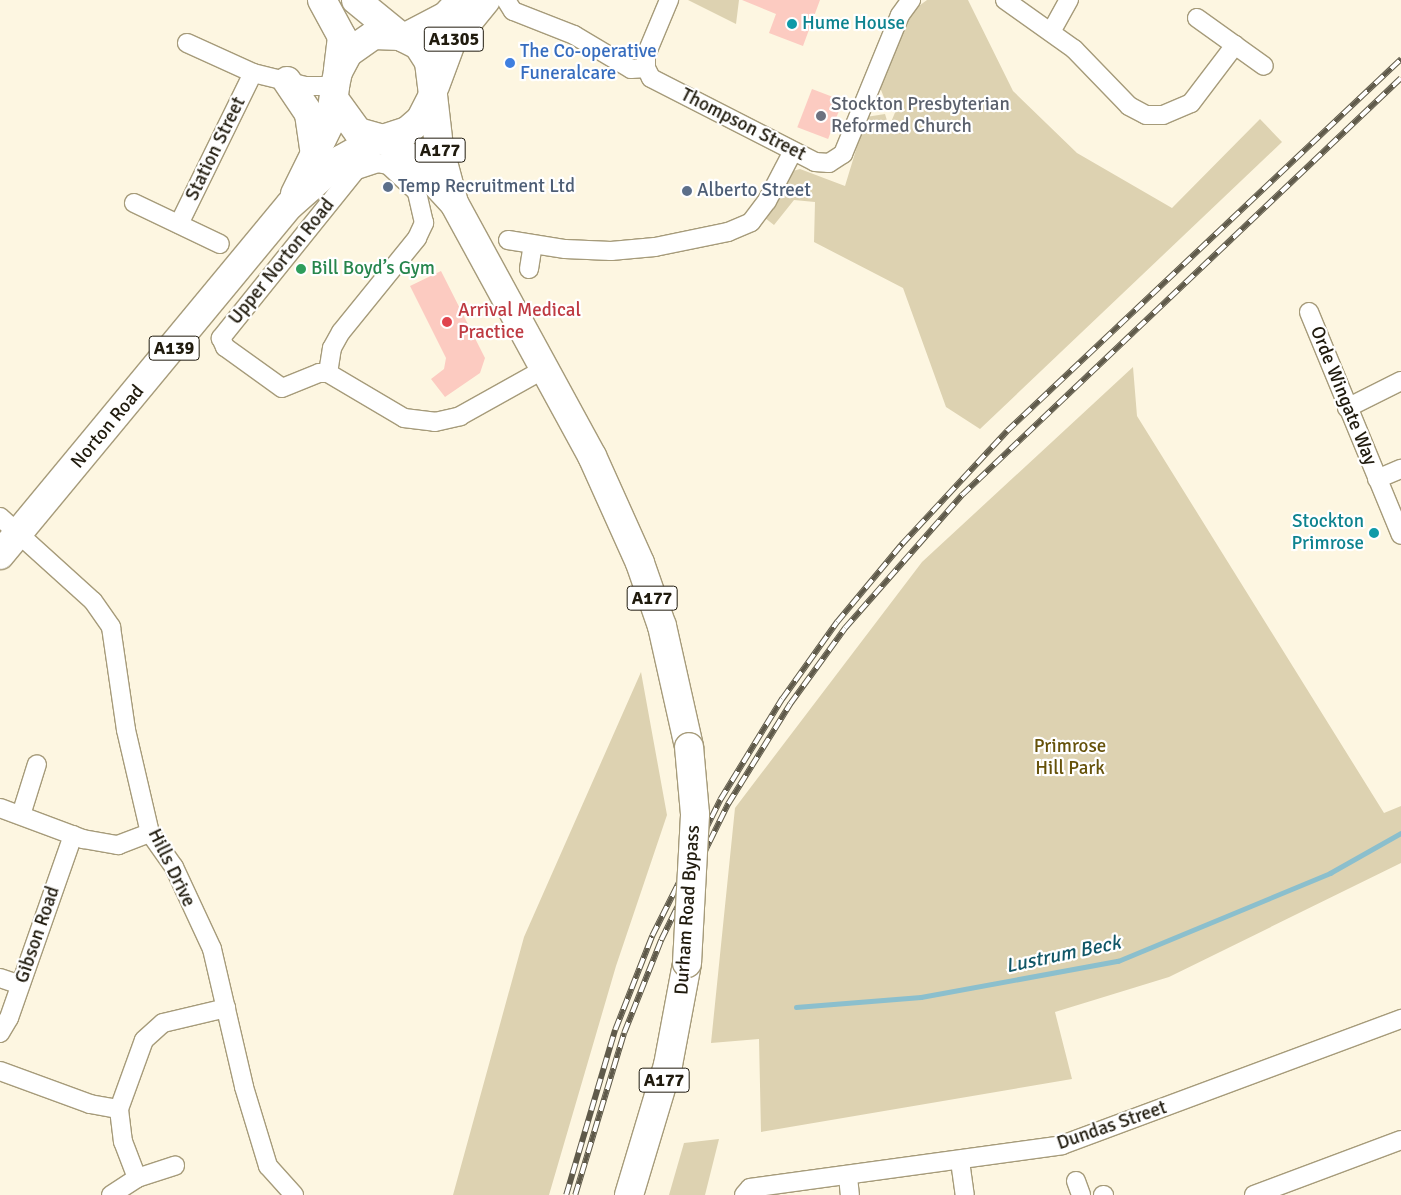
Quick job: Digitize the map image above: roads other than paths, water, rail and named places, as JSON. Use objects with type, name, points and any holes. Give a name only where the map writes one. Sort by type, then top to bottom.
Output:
[{"type":"main road","points":[[322,0],[342,38],[335,86],[358,132],[380,139]]},
{"type":"main road","name":"A1305","points":[[356,0],[402,37],[446,16],[461,0]]},
{"type":"main road","name":"A1305","points":[[434,91],[452,43],[486,0]]},
{"type":"main road","name":"Norton Road","points":[[290,205],[330,122],[335,86],[360,42],[374,35],[402,37]]},
{"type":"main road","points":[[402,37],[418,45],[429,62],[434,91]]},
{"type":"main road","points":[[287,81],[309,114],[315,155]]},
{"type":"main road","name":"Norton Road","points":[[0,555],[9,524],[84,457],[290,205],[342,159],[380,139],[407,131],[421,119],[434,91]]},
{"type":"main road","name":"A177","points":[[434,91],[439,147],[454,203]]},
{"type":"main road","name":"A177","points":[[380,139],[415,161],[454,203],[546,368]]},
{"type":"main road","name":"Durham Road Bypass","points":[[546,368],[592,456],[640,563],[662,626],[689,747],[695,814],[687,963],[668,1065],[629,1195]]},
{"type":"street","points":[[506,0],[513,11],[574,35],[632,69],[646,68],[646,55],[669,0]]},
{"type":"street","name":"Thompson Street","points":[[646,68],[651,78],[815,162],[829,163],[843,154],[900,15],[910,0]]},
{"type":"street","points":[[1005,0],[1051,32],[1129,106],[1146,115],[1163,115],[1192,103],[1235,45]]},
{"type":"street","points":[[1051,32],[1069,0]]},
{"type":"street","points":[[1197,18],[1264,66]]},
{"type":"street","name":"Station Street","points":[[187,43],[253,73],[287,81],[335,86]]},
{"type":"street","name":"Station Street","points":[[179,224],[253,73]]},
{"type":"street","points":[[508,240],[610,251],[655,247],[728,232],[750,222],[767,201],[793,151]]},
{"type":"street","name":"Upper Norton Road","points":[[378,163],[400,175],[417,192],[424,223],[417,238],[341,332],[332,348],[328,372],[319,372],[282,388],[272,383],[225,347],[221,338],[356,170],[378,163]]},
{"type":"street","name":"Station Street","points":[[134,203],[220,244]]},
{"type":"street","points":[[529,269],[533,244]]},
{"type":"street","name":"Orde Wingate Way","points":[[1309,312],[1401,535]]},
{"type":"street","points":[[328,372],[404,418],[435,422],[460,416],[546,368]]},
{"type":"street","points":[[1347,408],[1401,381]]},
{"type":"street","name":"Orde Wingate Way","points":[[1377,479],[1401,469]]},
{"type":"street","name":"Hills Drive","points":[[9,524],[93,600],[111,627],[126,730],[150,833],[174,867],[190,910],[208,940],[250,1110],[268,1166],[294,1195]]},
{"type":"street","points":[[21,815],[37,764]]},
{"type":"street","points":[[0,808],[73,835],[118,845],[150,833]]},
{"type":"street","name":"Gibson Road","points":[[0,1033],[20,985],[73,835]]},
{"type":"street","points":[[0,978],[20,985]]},
{"type":"street","points":[[137,1178],[123,1142],[119,1109],[149,1033],[163,1023],[226,1008]]},
{"type":"street","name":"Dundas Street","points":[[747,1192],[1062,1145],[1401,1019]]},
{"type":"street","points":[[0,1071],[90,1104],[119,1109]]},
{"type":"street","points":[[1254,1195],[1401,1140]]},
{"type":"street","points":[[960,1161],[965,1195]]},
{"type":"street","points":[[111,1195],[137,1178],[175,1166]]},
{"type":"street","points":[[848,1177],[850,1195]]},
{"type":"waterway","name":"Lustrum Beck","points":[[796,1007],[921,997],[1118,961],[1330,873],[1401,833]]},
{"type":"railway","points":[[566,1195],[615,1030],[652,936],[720,800],[782,699],[837,622],[902,544],[1007,431],[1401,59]]},
{"type":"railway","points":[[575,1195],[624,1033],[661,940],[728,804],[790,704],[845,628],[962,495],[1401,78]]},
{"type":"place","name":"Hume House","points":[[792,24]]},
{"type":"place","name":"The Co-operative Funeralcare","points":[[510,63]]},
{"type":"place","name":"Stockton Presbyterian Reformed Church","points":[[821,116]]},
{"type":"place","name":"Temp Recruitment Ltd","points":[[388,187]]},
{"type":"place","name":"Alberto Street","points":[[687,191]]},
{"type":"place","name":"Bill Boyd’s Gym","points":[[301,269]]},
{"type":"place","name":"Arrival Medical Practice","points":[[447,322]]},
{"type":"place","name":"Stockton Primrose","points":[[1374,533]]},
{"type":"park label","name":"Primrose Hill Park","points":[[1070,758]]}]
